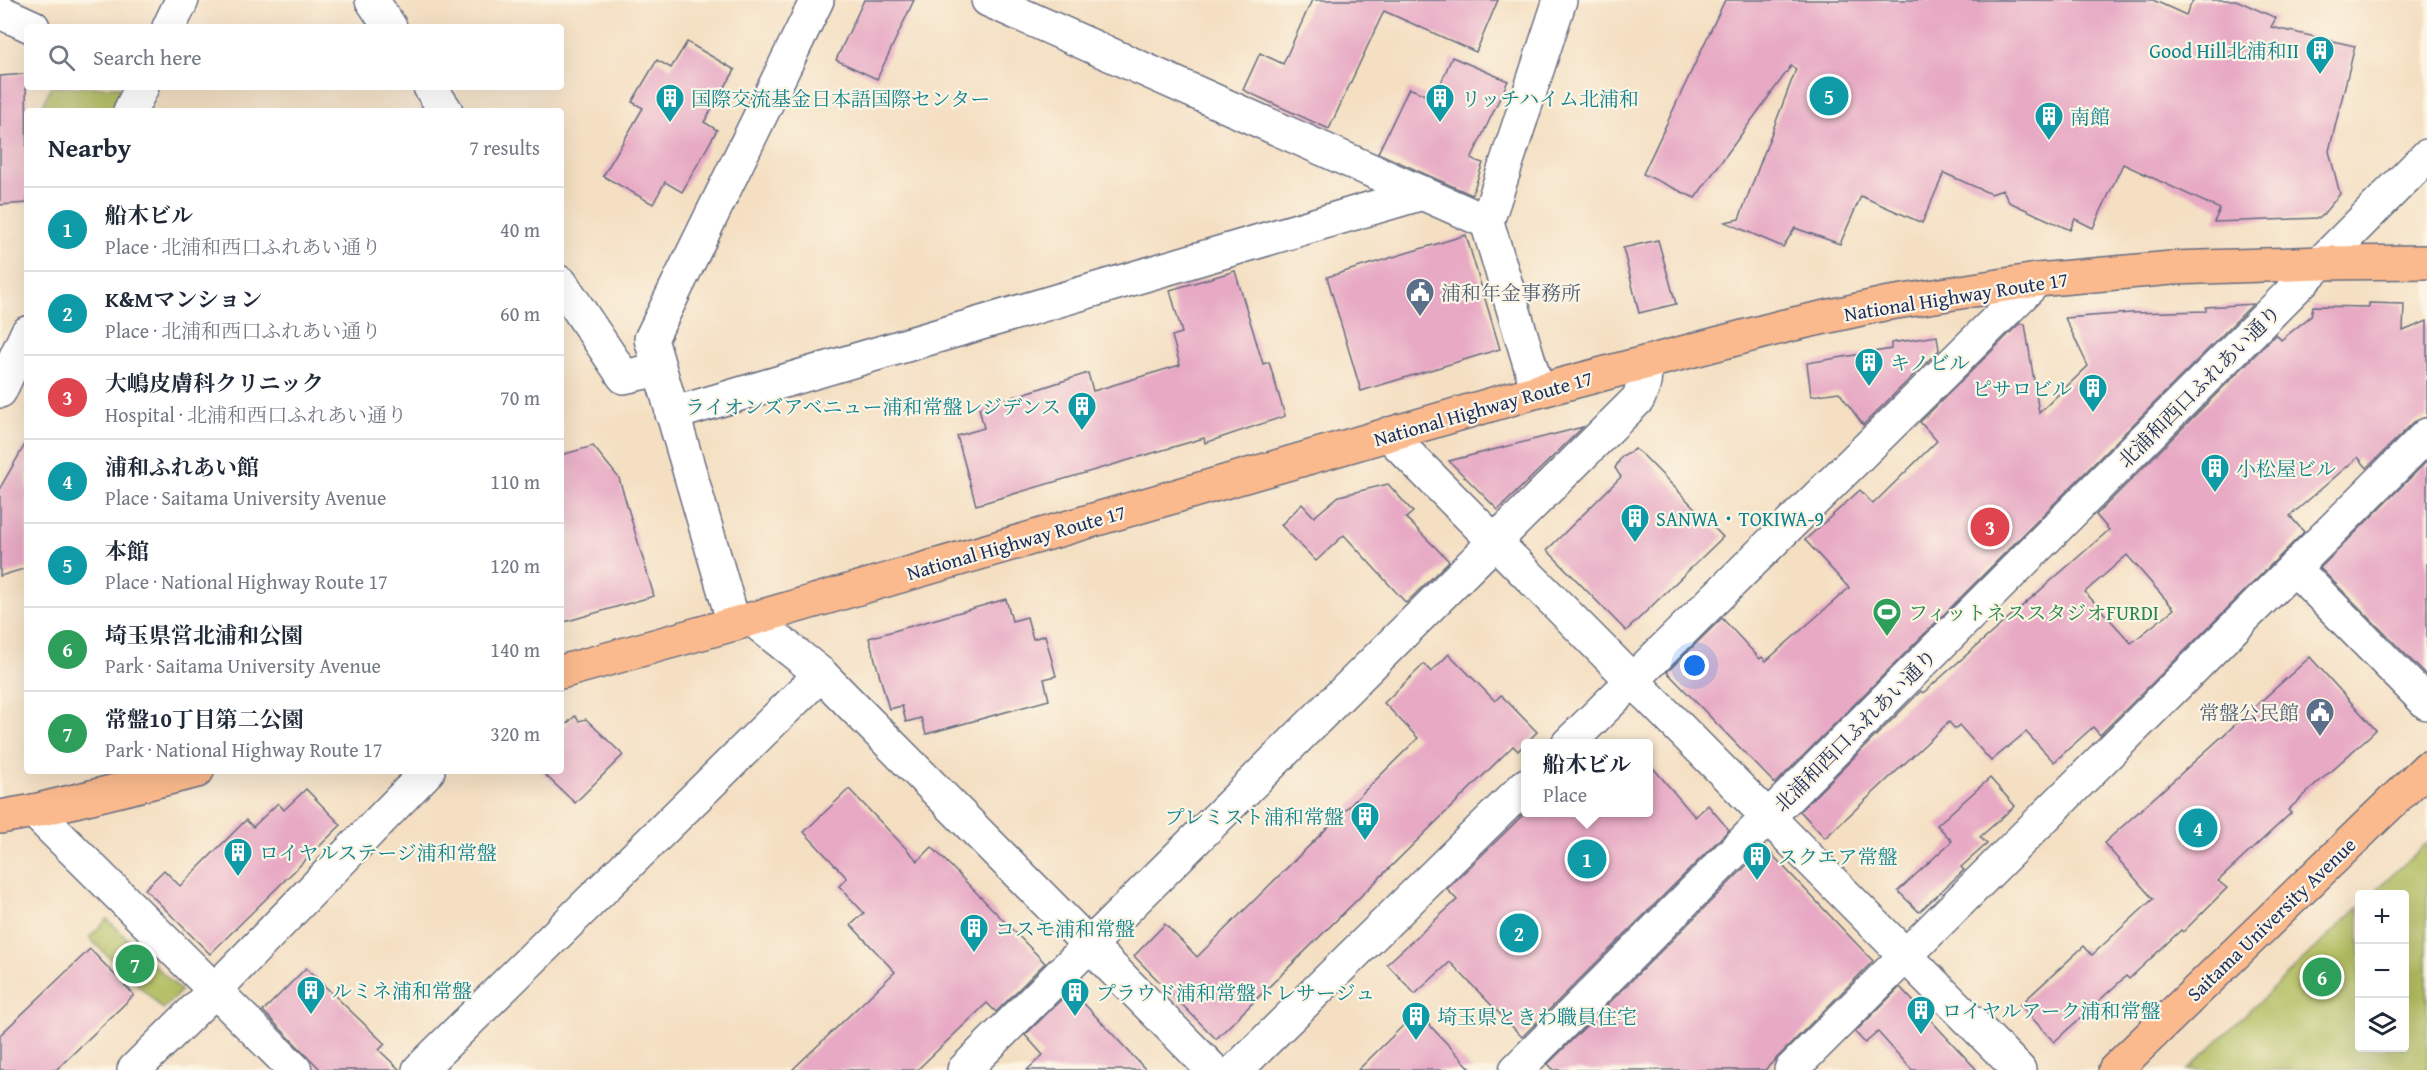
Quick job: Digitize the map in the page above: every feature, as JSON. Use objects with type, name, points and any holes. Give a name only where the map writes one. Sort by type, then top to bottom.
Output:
[{"type":"highway","name":"National Highway Route 17","points":[[564,671],[743,622],[1538,391],[1785,326],[1884,304],[2037,280],[2172,268],[2322,262],[2427,262]]},
{"type":"highway","name":"Saitama University Avenue","points":[[2115,1070],[2427,768]]},
{"type":"highway","points":[[0,817],[34,812],[185,774]]},
{"type":"street","points":[[171,24],[182,0]]},
{"type":"street","points":[[372,0],[388,24]]},
{"type":"street","points":[[817,0],[651,339],[672,414],[743,622],[821,674],[1214,1070]]},
{"type":"street","points":[[988,0],[1487,222]]},
{"type":"street","points":[[1538,391],[1487,222],[1560,0]]},
{"type":"street","points":[[0,12],[26,24]]},
{"type":"street","points":[[132,108],[140,90]]},
{"type":"street","points":[[432,90],[444,108]]},
{"type":"street","name":"北浦和西口ふれあい通り","points":[[1516,1070],[2427,156]]},
{"type":"street","points":[[672,414],[1423,193]]},
{"type":"street","points":[[1573,739],[2037,280]]},
{"type":"street","points":[[564,287],[624,377],[659,369]]},
{"type":"street","points":[[0,391],[24,339]]},
{"type":"street","points":[[964,1070],[1638,399],[1645,386],[1646,374],[1642,364]]},
{"type":"street","points":[[1388,434],[2019,1070]]},
{"type":"street","points":[[1791,1070],[2427,435]]},
{"type":"street","points":[[2295,569],[2427,703]]},
{"type":"street","points":[[418,1070],[821,674]]},
{"type":"street","points":[[134,1070],[425,774]]},
{"type":"street","points":[[1236,1070],[1521,790]]},
{"type":"street","points":[[34,812],[294,1070]]},
{"type":"green space","points":[[50,90],[121,90],[124,96],[117,108],[42,107]]},
{"type":"green space","points":[[2427,843],[2427,1070],[2187,1070],[2355,911],[2355,1052],[2409,1052],[2409,890],[2376,890]]},
{"type":"green space","points":[[107,919],[181,991],[163,1009],[89,938]]},
{"type":"building","points":[[864,0],[914,0],[877,79],[836,60]]},
{"type":"building","points":[[1312,0],[1498,0],[1476,52],[1384,11],[1329,129],[1243,90],[1260,53],[1283,64]]},
{"type":"building","points":[[1725,0],[2153,0],[2186,15],[2193,0],[2236,0],[2276,18],[2271,27],[2355,46],[2329,151],[2340,194],[2320,218],[2214,222],[2220,209],[2123,164],[2093,228],[2075,219],[2070,230],[2009,202],[2003,190],[1991,194],[1944,173],[1922,223],[1861,196],[1840,244],[1795,228],[1783,247],[1725,222],[1739,219],[1796,69],[1791,66],[1695,198],[1643,174]]},
{"type":"building","name":"国際交流基金日本語国際センター","points":[[687,42],[735,70],[704,122],[717,130],[682,192],[665,182],[653,204],[603,176],[643,108],[632,102],[657,60],[671,68]]},
{"type":"building","name":"リッチハイム北浦和","points":[[1452,57],[1508,81],[1471,159],[1483,163],[1472,195],[1378,153],[1409,88],[1434,99]]},
{"type":"building","points":[[24,74],[26,108],[24,108],[24,203],[0,205],[0,76]]},
{"type":"building","points":[[1466,235],[1500,349],[1361,391],[1327,277]]},
{"type":"building","points":[[1658,240],[1676,304],[1639,313],[1623,248]]},
{"type":"building","points":[[1235,271],[1263,364],[1269,362],[1285,416],[1205,443],[1204,438],[976,505],[957,436],[984,428],[979,408],[1088,373],[1093,391],[1180,365],[1172,336],[1182,333],[1170,290]]},
{"type":"building","points":[[2369,303],[2404,304],[2403,331],[2427,321],[2427,417],[2414,422],[2367,468],[2358,457],[2290,516],[2304,532],[2100,735],[2093,727],[2054,762],[2026,732],[1991,761],[1959,725],[1955,729],[1949,722],[1825,838],[1800,811],[1921,691],[1923,693],[2109,530],[2096,515],[2276,334],[2281,340],[2311,316],[2313,306],[2369,307]],"holes":[[[2127,555],[2174,609],[2131,643],[2085,592]]]},
{"type":"building","points":[[2253,304],[1775,784],[1667,672],[1722,618],[1760,659],[1762,657],[1766,661],[1849,588],[1805,540],[1860,490],[1873,504],[1937,441],[1920,422],[2019,324],[2025,324],[2039,413],[2088,366],[2065,318],[2206,311],[2206,307]]},
{"type":"building","points":[[1937,336],[1939,350],[1863,425],[1839,392],[1811,396],[1807,363],[1891,349],[1891,343]]},
{"type":"building","points":[[1583,427],[1498,510],[1449,461]]},
{"type":"building","points":[[24,446],[24,569],[0,576],[0,488]]},
{"type":"building","points":[[593,446],[619,478],[654,596],[564,622],[564,454]]},
{"type":"building","name":"SANWA・TOKIWA-9","points":[[1635,449],[1723,537],[1626,631],[1547,550],[1621,477],[1615,468],[1622,456]]},
{"type":"building","points":[[2427,461],[2427,676],[2320,568]]},
{"type":"building","points":[[1388,484],[1413,512],[1406,518],[1449,561],[1406,603],[1344,535],[1316,561],[1281,525],[1302,504],[1314,517],[1339,496]]},
{"type":"building","points":[[1006,599],[1012,621],[1027,617],[1033,639],[1045,635],[1056,676],[1044,679],[1049,700],[926,734],[921,718],[906,722],[902,706],[889,709],[869,638]]},
{"type":"building","name":"プレミスト浦和常盤","points":[[1449,654],[1495,701],[1501,695],[1537,732],[1530,739],[1521,739],[1521,748],[1518,751],[1513,746],[1216,1039],[1134,956],[1165,924],[1197,957],[1418,738],[1384,703],[1424,664],[1431,672]]},
{"type":"building","points":[[2310,657],[2376,730],[2288,810],[2291,813],[2218,881],[2227,888],[2183,932],[2181,930],[2129,979],[2126,976],[2054,1042],[2020,1005],[2084,946],[2092,955],[2153,899],[2104,843]]},
{"type":"building","points":[[575,716],[579,721],[586,719],[623,755],[575,803],[544,774],[564,774],[564,726]]},
{"type":"building","points":[[1653,768],[1695,817],[1708,805],[1729,830],[1522,1037],[1450,962],[1415,994],[1387,964],[1457,900],[1447,889],[1521,817],[1653,817]]},
{"type":"building","points":[[1990,778],[2015,806],[1980,837],[1987,844],[1961,867],[1964,870],[1919,912],[1898,891],[1952,841],[1937,825]]},
{"type":"building","name":"ロイヤルステージ浦和常盤","points":[[306,789],[341,825],[210,954],[145,889],[164,870],[180,886],[246,820],[253,827],[278,803],[284,810]]},
{"type":"building","name":"コスモ浦和常盤","points":[[849,789],[918,861],[932,847],[1045,963],[996,1012],[987,1003],[917,1070],[792,1070],[895,972],[851,925],[864,913],[839,886],[847,878],[804,832]]},
{"type":"building","points":[[1765,847],[1873,961],[1765,1070],[1554,1070],[1548,1064]]},
{"type":"building","points":[[90,949],[134,995],[56,1070],[0,1070],[0,1035]]},
{"type":"building","name":"ルミネ浦和常盤","points":[[306,968],[385,1044],[379,1050],[400,1070],[321,1070],[263,1011]]},
{"type":"building","name":"ロイヤルアーク浦和常盤","points":[[1900,987],[1977,1070],[1912,1070],[1878,1032],[1865,1043],[1855,1032]]},
{"type":"building","name":"プラウド浦和常盤トレサージュ","points":[[1071,990],[1146,1070],[1027,1070],[1043,1055],[1025,1035]]},
{"type":"building","name":"埼玉県ときわ職員住宅","points":[[1417,1012],[1472,1070],[1358,1070]]},
{"type":"place","name":"Good Hill北浦和Ⅱ","points":[[2320,76]]},
{"type":"place","name":"本館","points":[[1829,96]]},
{"type":"place","name":"国際交流基金日本語国際センター","points":[[670,124]]},
{"type":"place","name":"リッチハイム北浦和","points":[[1440,124]]},
{"type":"place","name":"南館","points":[[2049,142]]},
{"type":"place","name":"浦和年金事務所","points":[[1420,318]]},
{"type":"place","name":"キノビル","points":[[1869,388]]},
{"type":"place","name":"ピサロビル","points":[[2093,414]]},
{"type":"place","name":"ライオンズアベニュー浦和常盤レジデンス","points":[[1082,432]]},
{"type":"place","name":"小松屋ビル","points":[[2215,494]]},
{"type":"place","name":"大嶋皮膚科クリニック","points":[[1990,527]]},
{"type":"place","name":"SANWA・TOKIWA-9","points":[[1635,544]]},
{"type":"place","name":"フィットネススタジオFURDI","points":[[1887,638]]},
{"type":"place","name":"常盤公民館","points":[[2320,738]]},
{"type":"place","name":"浦和ふれあい館","points":[[2198,828]]},
{"type":"place","name":"プレミスト浦和常盤","points":[[1365,842]]},
{"type":"place","name":"船木ビル","points":[[1587,859]]},
{"type":"place","name":"ロイヤルステージ浦和常盤","points":[[238,878]]},
{"type":"place","name":"スクエア常盤","points":[[1757,882]]},
{"type":"place","name":"K&Mマンション","points":[[1519,933]]},
{"type":"place","name":"コスモ浦和常盤","points":[[974,954]]},
{"type":"place","name":"常盤10丁目第二公園","points":[[135,964]]},
{"type":"place","name":"埼玉県営北浦和公園","points":[[2322,977]]},
{"type":"place","name":"ルミネ浦和常盤","points":[[311,1016]]},
{"type":"place","name":"プラウド浦和常盤トレサージュ","points":[[1075,1018]]},
{"type":"place","name":"ロイヤルアーク浦和常盤","points":[[1921,1036]]},
{"type":"place","name":"埼玉県ときわ職員住宅","points":[[1416,1042]]}]
